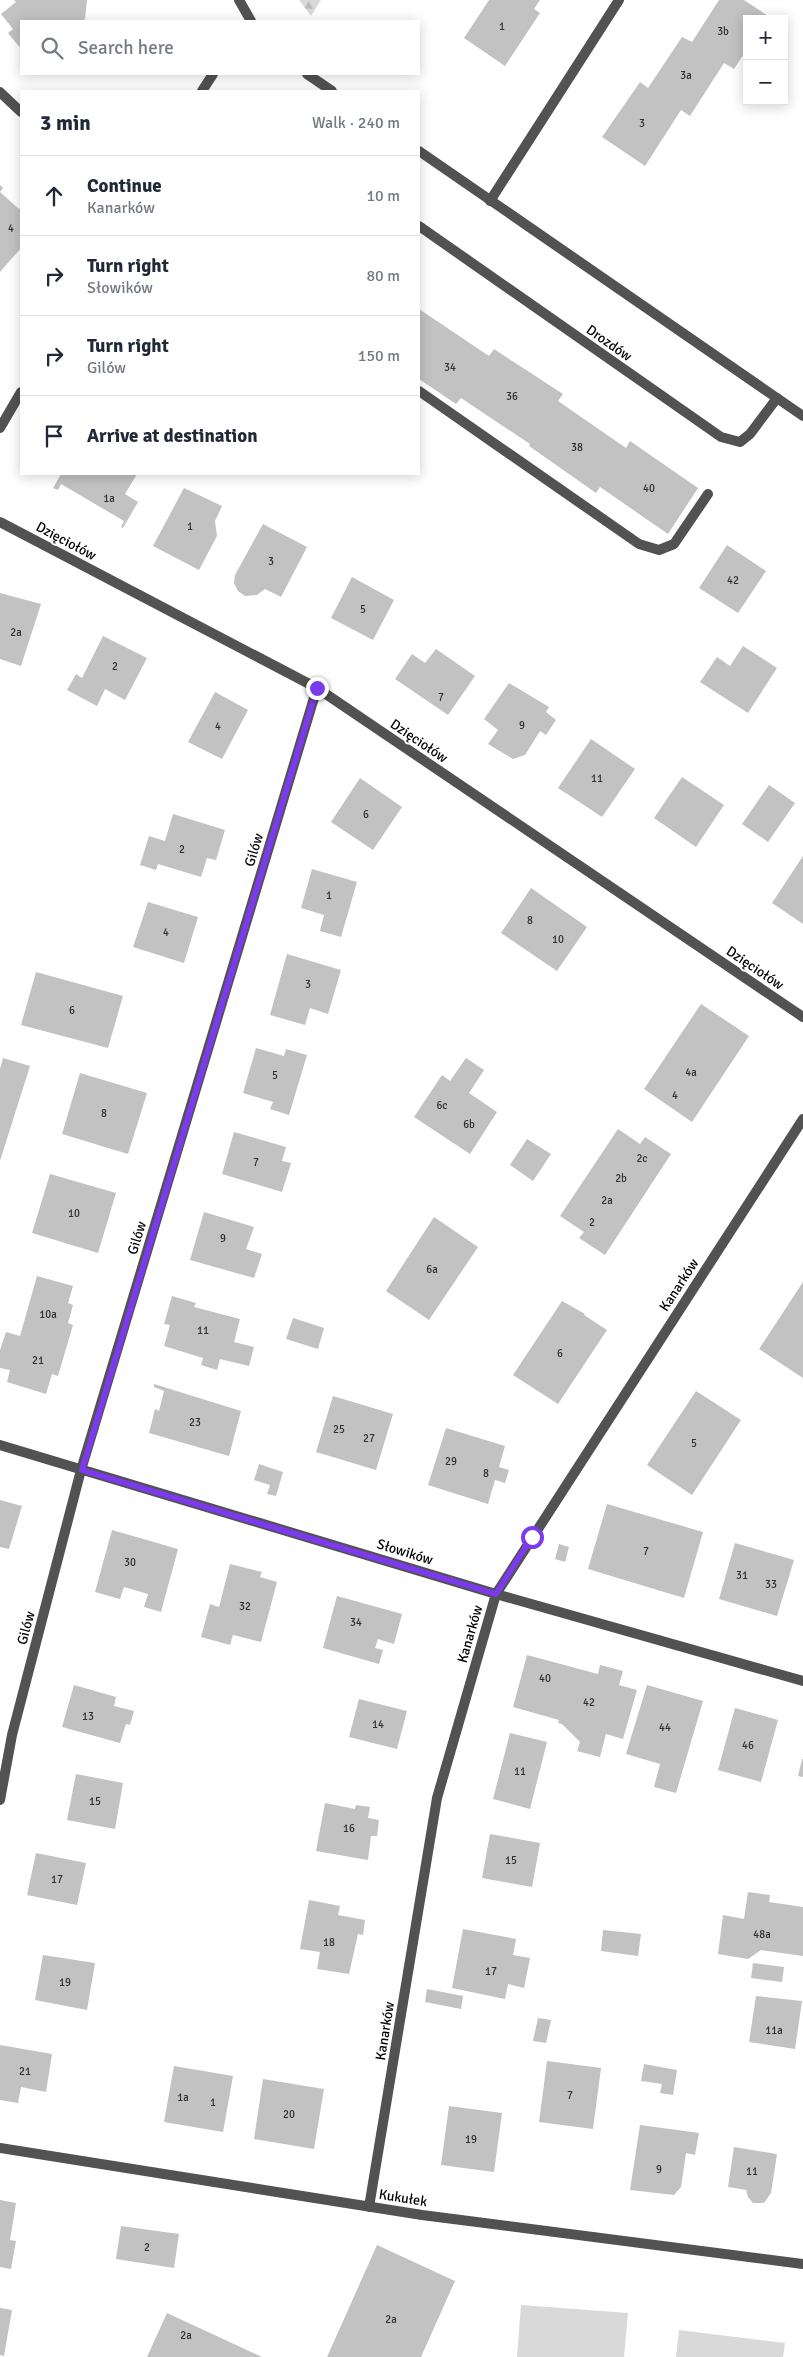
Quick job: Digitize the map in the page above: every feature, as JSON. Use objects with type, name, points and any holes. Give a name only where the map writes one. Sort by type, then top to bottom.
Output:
[{"type":"street","points":[[238,0],[250,20]]},
{"type":"street","points":[[490,201],[619,0]]},
{"type":"street","points":[[203,90],[212,75]]},
{"type":"street","points":[[308,75],[331,90]]},
{"type":"street","points":[[0,92],[20,111]]},
{"type":"street","points":[[420,152],[803,416]]},
{"type":"street","name":"Drozdów","points":[[420,227],[721,437],[740,442],[750,434],[777,398]]},
{"type":"street","points":[[420,392],[639,544],[659,550],[674,544],[708,494]]},
{"type":"street","points":[[0,428],[20,394]]},
{"type":"street","name":"Dzięciołów","points":[[0,522],[317,688],[803,1017]]},
{"type":"street","name":"Gilów","points":[[0,1800],[12,1735],[82,1470],[317,688]]},
{"type":"street","name":"Kanarków","points":[[369,2207],[437,1798],[496,1594],[803,1119]]},
{"type":"street","name":"Słowików","points":[[0,1445],[496,1594],[803,1681]]},
{"type":"street","name":"Kukułek","points":[[0,2148],[369,2207],[803,2264]]},
{"type":"green space","points":[[299,0],[321,0],[311,16]]},
{"type":"green space","points":[[521,2305],[628,2313],[624,2357],[517,2357]]},
{"type":"green space","points":[[679,2330],[785,2343],[783,2357],[676,2357]]},
{"type":"building","points":[[14,0],[87,0],[85,19],[20,20],[20,48],[8,33],[13,29],[1,14],[16,2]]},
{"type":"building","points":[[489,0],[540,0],[534,9],[540,13],[505,66],[464,38]]},
{"type":"building","points":[[719,0],[744,0],[766,15],[743,15],[743,55],[734,69],[724,63],[690,116],[681,110],[645,166],[602,137],[640,82],[648,88],[682,37],[692,42]]},
{"type":"building","points":[[0,192],[19,209],[20,208],[20,249],[0,272]]},
{"type":"building","points":[[420,310],[489,356],[494,349],[563,394],[558,401],[626,448],[630,441],[698,488],[668,534],[600,487],[596,493],[529,446],[530,444],[461,398],[456,404],[420,380]]},
{"type":"building","points":[[60,475],[136,475],[125,494],[138,502],[123,528],[121,527],[124,521],[61,484],[58,490],[53,488]]},
{"type":"building","points":[[184,488],[222,506],[215,521],[217,536],[199,570],[153,546]]},
{"type":"building","points":[[263,524],[307,547],[281,597],[265,589],[257,595],[245,596],[238,591],[234,583],[235,575]]},
{"type":"building","points":[[727,545],[766,571],[738,613],[699,588]]},
{"type":"building","points":[[352,577],[394,600],[373,640],[331,618]]},
{"type":"building","points":[[0,593],[41,604],[21,666],[0,659]]},
{"type":"building","points":[[103,636],[147,658],[125,700],[105,689],[97,706],[67,690],[76,674],[82,678]]},
{"type":"building","points":[[743,646],[777,668],[748,713],[700,682],[717,657],[730,666]]},
{"type":"building","points":[[436,649],[475,676],[448,715],[395,679],[412,654],[425,663]]},
{"type":"building","points":[[509,683],[549,707],[546,712],[556,720],[546,735],[540,731],[525,755],[513,759],[488,744],[498,730],[484,719]]},
{"type":"building","points":[[215,692],[248,710],[222,759],[188,742]]},
{"type":"building","points":[[591,739],[635,769],[602,817],[558,788]]},
{"type":"building","points":[[682,777],[724,805],[696,847],[654,818]]},
{"type":"building","points":[[360,778],[402,807],[373,850],[331,822]]},
{"type":"building","points":[[769,785],[795,803],[768,842],[742,824]]},
{"type":"building","points":[[173,814],[225,830],[216,860],[207,858],[201,877],[158,864],[156,870],[140,865],[149,836],[165,841]]},
{"type":"building","points":[[803,856],[803,924],[772,903]]},
{"type":"building","points":[[312,869],[357,882],[341,937],[320,931],[324,915],[301,908]]},
{"type":"building","points":[[531,888],[587,927],[557,971],[501,933]]},
{"type":"building","points":[[148,902],[198,917],[184,963],[133,947]]},
{"type":"building","points":[[287,954],[341,970],[328,1014],[310,1008],[305,1025],[270,1015]]},
{"type":"building","points":[[36,972],[123,996],[108,1048],[21,1025]]},
{"type":"building","points":[[701,1004],[749,1036],[692,1122],[644,1089]]},
{"type":"building","points":[[256,1048],[284,1056],[286,1049],[307,1055],[289,1115],[270,1109],[273,1102],[243,1093]]},
{"type":"building","points":[[3,1058],[30,1066],[0,1161],[0,1069]]},
{"type":"building","points":[[466,1058],[484,1070],[469,1093],[497,1112],[470,1154],[414,1117],[442,1075],[450,1081]]},
{"type":"building","points":[[80,1073],[147,1093],[128,1154],[62,1134]]},
{"type":"building","points":[[618,1129],[640,1144],[645,1137],[671,1154],[605,1255],[579,1238],[584,1232],[560,1216]]},
{"type":"building","points":[[234,1132],[286,1147],[282,1161],[291,1163],[282,1192],[222,1174]]},
{"type":"building","points":[[527,1139],[551,1154],[533,1181],[510,1165]]},
{"type":"building","points":[[50,1174],[116,1193],[98,1253],[32,1233]]},
{"type":"building","points":[[204,1212],[254,1227],[246,1249],[262,1254],[254,1278],[190,1260]]},
{"type":"building","points":[[434,1217],[478,1247],[429,1320],[386,1291]]},
{"type":"building","points":[[37,1276],[73,1286],[68,1303],[73,1305],[68,1323],[73,1325],[58,1376],[52,1374],[46,1394],[7,1382],[10,1370],[0,1368],[0,1350],[6,1332],[20,1336]]},
{"type":"building","points":[[803,1282],[803,1378],[759,1349]]},
{"type":"building","points":[[172,1296],[196,1303],[194,1307],[240,1319],[234,1342],[254,1347],[249,1366],[220,1359],[217,1370],[201,1365],[203,1358],[164,1346],[170,1325],[164,1324]]},
{"type":"building","points":[[562,1301],[585,1314],[607,1330],[558,1404],[513,1375]]},
{"type":"building","points":[[293,1318],[324,1328],[318,1349],[286,1339]]},
{"type":"building","points":[[154,1384],[241,1411],[229,1456],[149,1433],[155,1409],[159,1411],[164,1391],[154,1387]]},
{"type":"building","points":[[696,1391],[741,1420],[692,1495],[647,1465]]},
{"type":"building","points":[[333,1396],[393,1414],[376,1470],[316,1452]]},
{"type":"building","points":[[446,1428],[505,1446],[499,1467],[509,1470],[505,1483],[495,1480],[488,1504],[428,1485]]},
{"type":"building","points":[[259,1464],[283,1472],[276,1496],[267,1494],[270,1485],[254,1480]]},
{"type":"building","points":[[0,1500],[22,1506],[9,1549],[0,1547]]},
{"type":"building","points":[[607,1504],[703,1532],[684,1598],[588,1569]]},
{"type":"building","points":[[112,1530],[178,1549],[161,1612],[144,1607],[148,1594],[124,1587],[120,1599],[95,1592]]},
{"type":"building","points":[[735,1543],[794,1560],[777,1616],[719,1599]]},
{"type":"building","points":[[559,1544],[569,1547],[565,1562],[555,1559]]},
{"type":"building","points":[[230,1564],[262,1572],[260,1577],[277,1582],[261,1642],[233,1635],[230,1645],[201,1637],[210,1604],[219,1607]]},
{"type":"building","points":[[337,1596],[402,1614],[394,1644],[378,1639],[375,1648],[383,1650],[379,1664],[323,1648]]},
{"type":"building","points":[[527,1655],[598,1674],[600,1665],[623,1671],[619,1685],[637,1690],[623,1739],[606,1734],[600,1757],[577,1751],[580,1742],[562,1724],[558,1723],[559,1720],[513,1707]]},
{"type":"building","points":[[74,1685],[116,1697],[114,1706],[134,1711],[130,1725],[126,1724],[120,1743],[62,1727]]},
{"type":"building","points":[[647,1685],[703,1701],[676,1793],[654,1787],[660,1764],[626,1754]]},
{"type":"building","points":[[359,1699],[407,1711],[397,1749],[349,1737]]},
{"type":"building","points":[[735,1708],[778,1720],[761,1782],[718,1770]]},
{"type":"building","points":[[510,1733],[547,1742],[530,1809],[493,1799]]},
{"type":"building","points":[[803,1759],[803,1777],[798,1776]]},
{"type":"building","points":[[76,1774],[123,1783],[115,1829],[67,1820]]},
{"type":"building","points":[[325,1803],[355,1809],[356,1805],[370,1807],[368,1818],[379,1820],[377,1836],[371,1836],[368,1860],[316,1851]]},
{"type":"building","points":[[490,1834],[540,1843],[532,1887],[482,1878]]},
{"type":"building","points":[[36,1853],[86,1863],[77,1905],[27,1895]]},
{"type":"building","points":[[748,1892],[770,1895],[769,1902],[803,1907],[803,1956],[761,1950],[748,1959],[718,1954],[723,1915],[744,1919]]},
{"type":"building","points":[[309,1900],[340,1906],[338,1915],[365,1920],[363,1935],[358,1934],[349,1974],[317,1969],[320,1952],[300,1949]]},
{"type":"building","points":[[463,1929],[516,1939],[513,1955],[530,1958],[524,1988],[508,1984],[505,1999],[452,1988]]},
{"type":"building","points":[[603,1930],[641,1934],[638,1956],[601,1951]]},
{"type":"building","points":[[43,1955],[95,1963],[87,2010],[35,2000]]},
{"type":"building","points":[[753,1963],[784,1967],[782,1982],[751,1978]]},
{"type":"building","points":[[427,1989],[463,1996],[461,2009],[425,2002]]},
{"type":"building","points":[[756,1996],[802,2001],[795,2049],[749,2042]]},
{"type":"building","points":[[538,2018],[551,2020],[546,2043],[533,2041]]},
{"type":"building","points":[[0,2045],[52,2054],[46,2092],[21,2087],[18,2103],[0,2100]]},
{"type":"building","points":[[547,2061],[601,2068],[593,2129],[539,2122]]},
{"type":"building","points":[[644,2064],[677,2070],[673,2095],[660,2093],[662,2084],[641,2081]]},
{"type":"building","points":[[174,2066],[233,2076],[223,2132],[164,2122]]},
{"type":"building","points":[[263,2079],[324,2089],[314,2149],[254,2139]]},
{"type":"building","points":[[449,2106],[502,2113],[494,2172],[441,2165]]},
{"type":"building","points":[[640,2125],[699,2133],[695,2155],[686,2153],[681,2187],[674,2195],[630,2190]]},
{"type":"building","points":[[734,2147],[777,2154],[771,2193],[764,2203],[753,2203],[748,2197],[746,2190],[728,2187]]},
{"type":"building","points":[[0,2200],[16,2203],[10,2240],[16,2241],[11,2269],[0,2267]]},
{"type":"building","points":[[121,2226],[179,2234],[174,2268],[116,2259]]},
{"type":"building","points":[[377,2245],[455,2281],[421,2357],[327,2357]]},
{"type":"building","points":[[0,2308],[12,2310],[4,2356],[0,2355]]},
{"type":"building","points":[[167,2313],[262,2357],[147,2357]]},
{"type":"route","points":[[317,688],[82,1470],[496,1594],[532,1537]]}]
